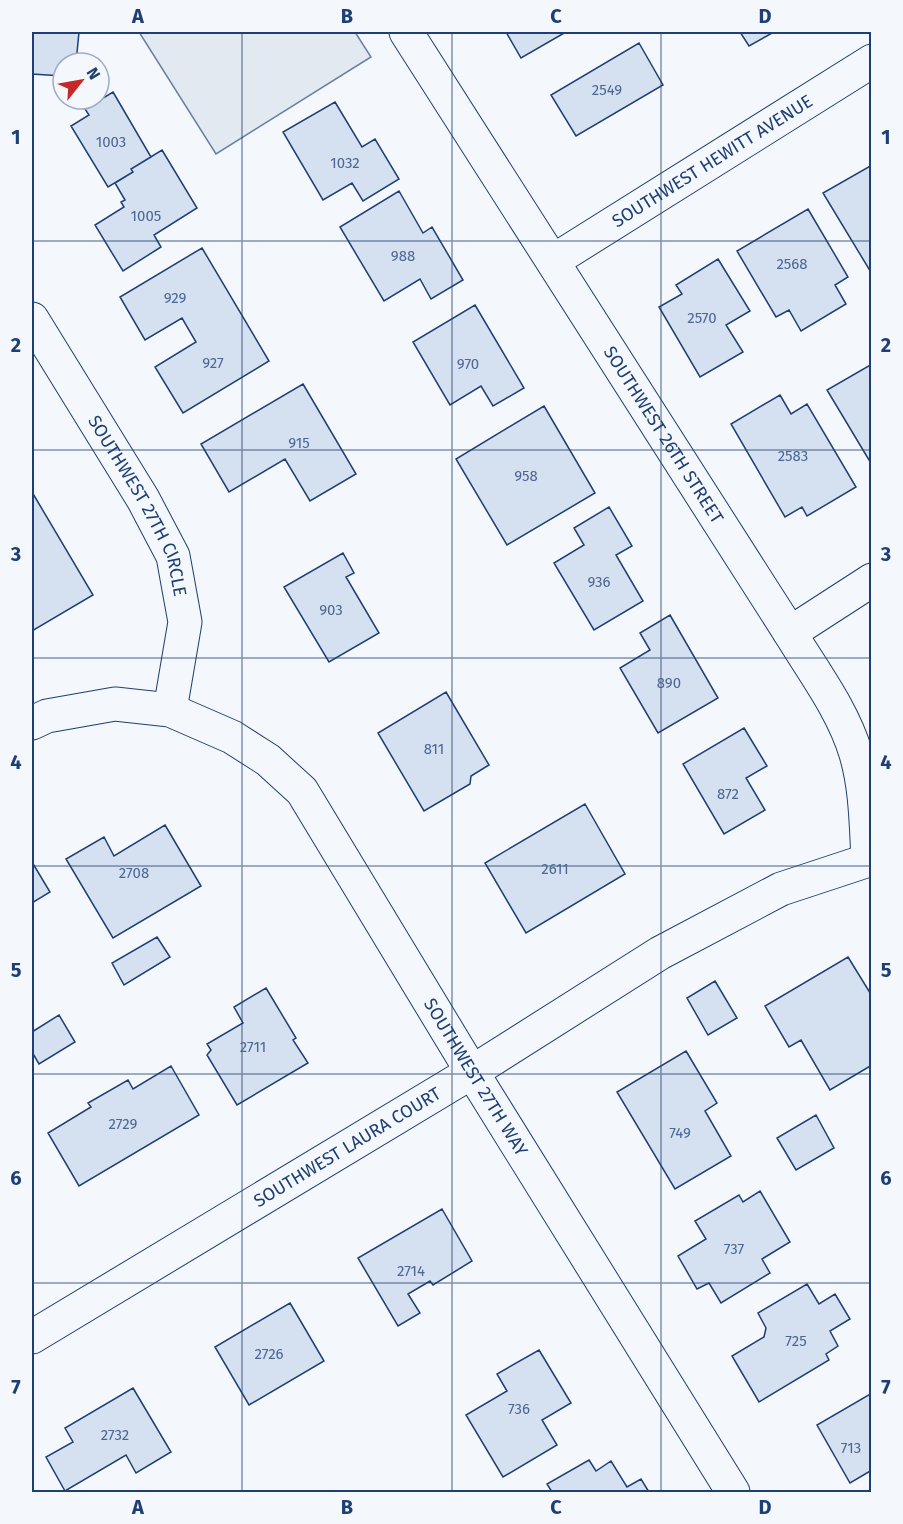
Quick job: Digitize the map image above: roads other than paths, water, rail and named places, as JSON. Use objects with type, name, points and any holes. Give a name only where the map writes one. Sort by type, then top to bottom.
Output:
[{"type":"street","name":"SOUTHWEST 26TH STREET","points":[[406,32],[790,633],[841,718],[856,753],[864,794],[870,859]]},
{"type":"street","name":"SOUTHWEST HEWITT AVENUE","points":[[553,261],[872,61]]},
{"type":"street","name":"SOUTHWEST 27TH CIRCLE","points":[[32,319],[143,499],[173,556],[185,622],[170,710]]},
{"type":"street","points":[[790,633],[872,580]]},
{"type":"street","name":"SOUTHWEST 27TH WAY","points":[[32,723],[47,716],[115,704],[170,710],[232,737],[268,760],[302,791],[472,1072],[733,1492]]},
{"type":"street","name":"SOUTHWEST LAURA COURT","points":[[32,1337],[472,1072],[660,953],[781,889],[870,859]]}]
